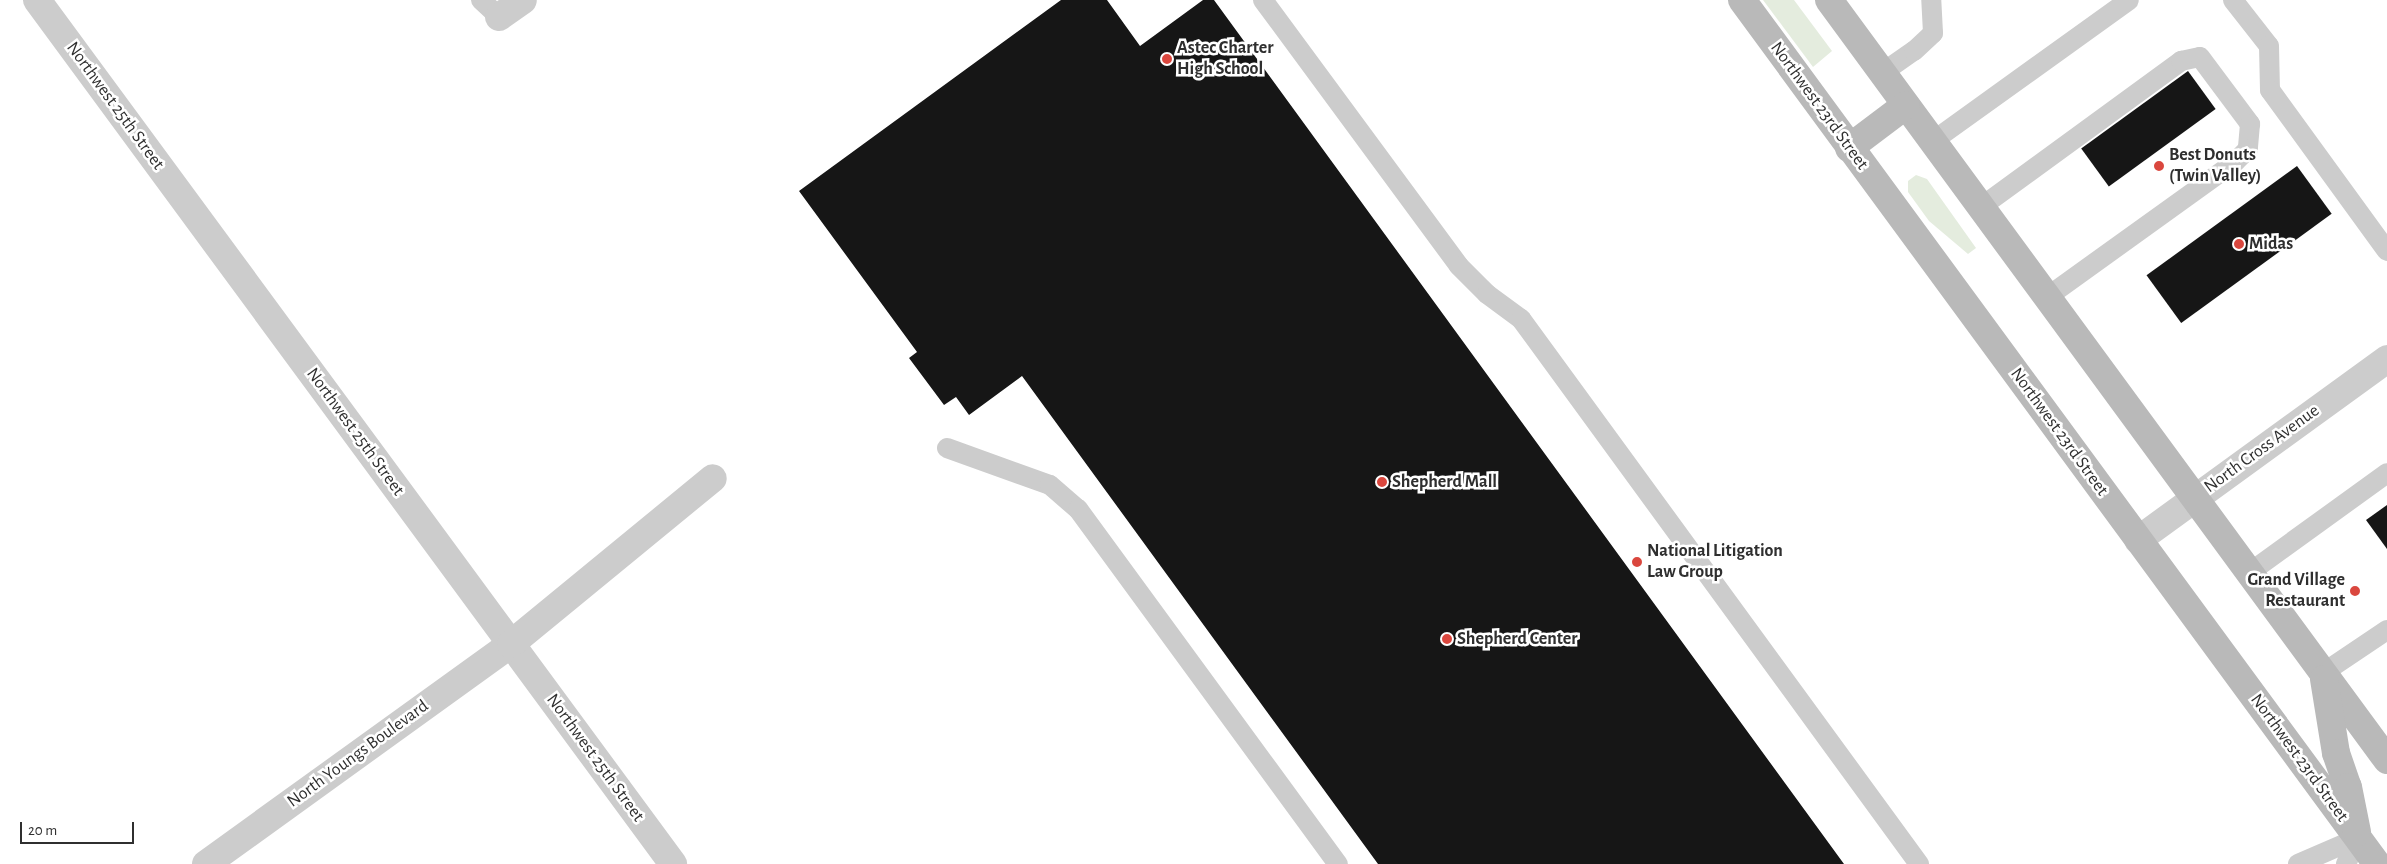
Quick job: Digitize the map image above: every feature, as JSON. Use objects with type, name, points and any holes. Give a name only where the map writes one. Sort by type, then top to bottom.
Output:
[{"type":"main road","name":"Northwest 23rd Street","points":[[1742,0],[2377,864]]},
{"type":"main road","points":[[1829,0],[2387,760]]},
{"type":"main road","points":[[1849,148],[1906,105]]},
{"type":"main road","points":[[2323,673],[2336,753],[2348,787],[2358,838],[2387,841]]},
{"type":"street","name":"Northwest 25th Street","points":[[36,0],[673,864]]},
{"type":"street","points":[[490,9],[522,0]]},
{"type":"street","name":"North Cross Avenue","points":[[2138,540],[2387,359]]},
{"type":"street","name":"North Youngs Boulevard","points":[[206,864],[511,644],[713,478]]},
{"type":"lane","points":[[1263,0],[1459,266],[1487,294],[1521,319],[1919,864]]},
{"type":"lane","points":[[1882,72],[1914,51],[1933,33],[1931,0]]},
{"type":"lane","points":[[1933,141],[2129,0]]},
{"type":"lane","points":[[2233,0],[2269,46],[2270,90],[2387,251]]},
{"type":"lane","points":[[1981,207],[2181,61],[2200,56],[2250,124],[2248,148],[2235,162],[2047,298]]},
{"type":"lane","points":[[947,448],[1050,485],[1078,509],[1338,864]]},
{"type":"lane","points":[[2250,573],[2387,473]]},
{"type":"lane","points":[[2323,673],[2387,630]]},
{"type":"lane","points":[[2298,864],[2358,838]]},
{"type":"lane","points":[[2346,864],[2358,838]]},
{"type":"shaded area","points":[[1763,0],[1794,0],[1832,51],[1813,67]]},
{"type":"shaded area","points":[[1916,175],[1927,179],[1976,248],[1968,254],[1929,221],[1908,192],[1908,181]]},
{"type":"building","name":"Shepherd Center","points":[[1061,0],[1107,0],[1140,46],[1203,0],[1214,0],[1844,864],[1378,864],[1022,376],[969,415],[956,397],[944,405],[909,358],[917,352],[799,191]]},
{"type":"building","points":[[2188,71],[2216,109],[2109,187],[2081,149]]},
{"type":"building","name":"Midas","points":[[2297,166],[2332,214],[2181,323],[2147,275]]},
{"type":"building","points":[[2387,505],[2387,549],[2366,520]]},
{"type":"place","name":"Astec Charter High School","points":[[1167,59]]},
{"type":"place","name":"Best Donuts (Twin Valley)","points":[[2159,166]]},
{"type":"place","name":"Midas","points":[[2239,244]]},
{"type":"place","name":"Shepherd Mall","points":[[1382,482]]},
{"type":"place","name":"National Litigation Law Group","points":[[1637,562]]},
{"type":"place","name":"Grand Village Restaurant","points":[[2355,591]]},
{"type":"place","name":"Shepherd Center","points":[[1447,639]]}]
